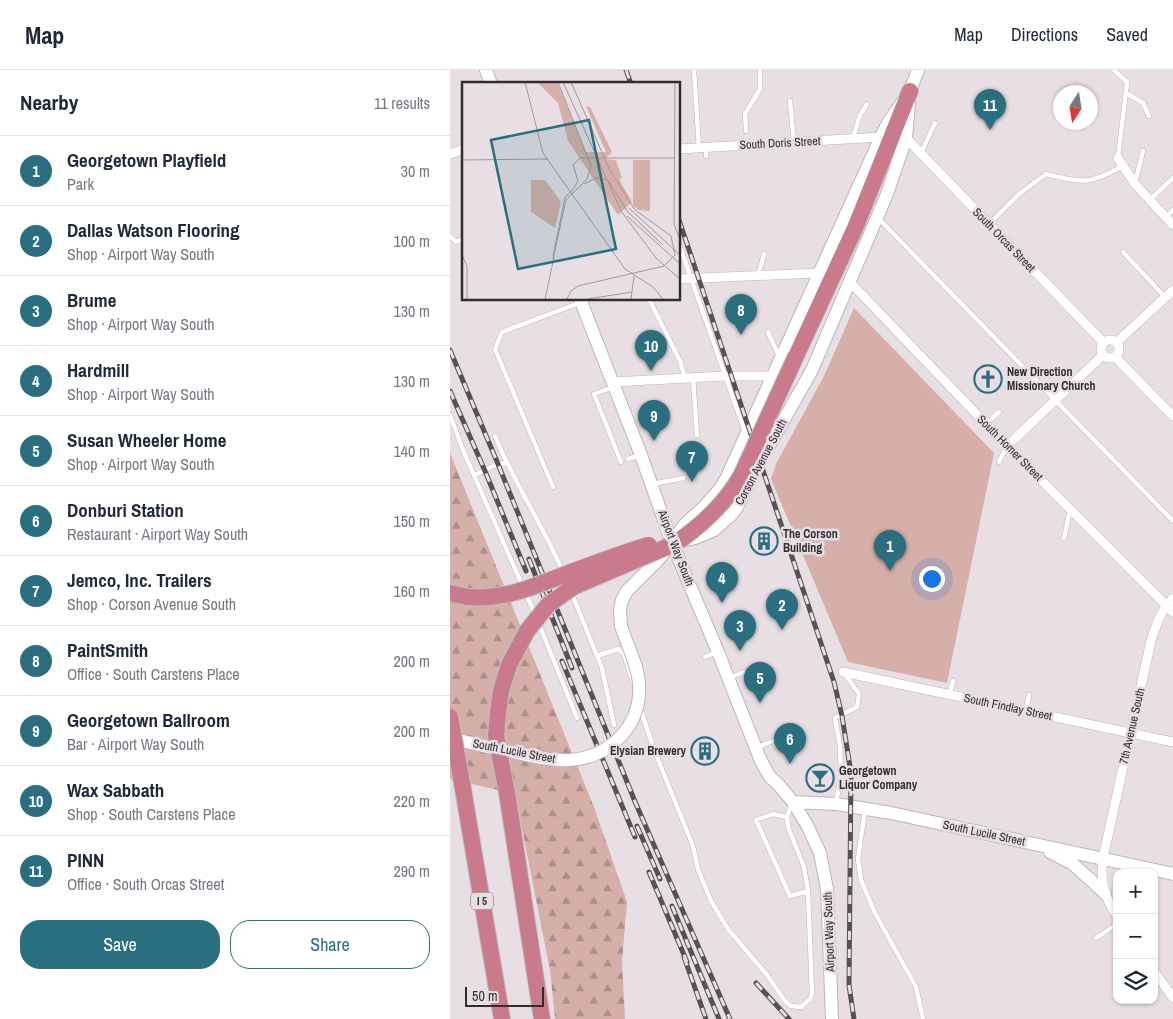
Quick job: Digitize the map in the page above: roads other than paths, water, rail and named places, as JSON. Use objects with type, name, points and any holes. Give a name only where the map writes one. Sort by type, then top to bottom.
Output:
[{"type":"highway","points":[[542,1019],[507,793],[496,736],[501,691],[509,665],[526,631],[548,605],[573,587],[676,543],[711,516],[733,490],[855,228],[910,91]]},
{"type":"highway","points":[[450,593],[468,597],[489,598],[516,593],[626,552],[691,533]]},
{"type":"highway","name":"I 5","points":[[450,717],[502,1019]]},
{"type":"main road","points":[[486,70],[490,82]]},
{"type":"main road","name":"Corson Avenue South","points":[[672,543],[685,524],[720,489],[781,360],[818,273],[881,137],[888,123],[910,91],[918,70]]},
{"type":"main road","name":"Corson Avenue South","points":[[672,543],[695,538],[712,531],[736,509],[812,370],[887,194],[906,138],[910,91]]},
{"type":"main road","name":"Airport Way South","points":[[581,300],[652,484],[672,543],[756,748],[770,777],[793,802],[814,839],[824,871],[828,897],[832,1019]]},
{"type":"main road","points":[[759,406],[785,417]]},
{"type":"main road","name":"South Lucile Street","points":[[450,738],[548,759],[568,760],[586,758],[596,754],[608,748],[619,739],[632,720],[639,685],[622,626],[620,610],[622,600],[627,591],[672,543]]},
{"type":"main road","name":"South Lucile Street","points":[[793,802],[836,804],[866,809],[1173,874]]},
{"type":"main road","points":[[1025,842],[1073,864],[1105,893]]},
{"type":"street","name":"South Doris Street","points":[[680,149],[704,151],[794,142],[881,137]]},
{"type":"street","name":"South Orcas Street","points":[[906,138],[1103,342]]},
{"type":"street","points":[[450,154],[462,150]]},
{"type":"street","points":[[1118,158],[1135,184],[1173,226]]},
{"type":"street","points":[[680,279],[818,273]]},
{"type":"street","name":"South Homer Street","points":[[850,282],[1070,509],[1171,605]]},
{"type":"street","points":[[1117,342],[1173,290]]},
{"type":"street","points":[[1115,357],[1103,356],[1100,350],[1103,342],[1110,339],[1117,342]]},
{"type":"street","points":[[1115,357],[1119,349],[1117,342]]},
{"type":"street","points":[[1008,446],[1103,356]]},
{"type":"street","points":[[1115,357],[1173,416]]},
{"type":"street","points":[[614,384],[724,376],[773,376]]},
{"type":"street","name":"7th Avenue South","points":[[1105,893],[1102,872],[1103,858],[1151,641],[1155,626],[1171,605]]},
{"type":"street","name":"South Findlay Street","points":[[843,672],[1173,742]]},
{"type":"street","points":[[1105,893],[1116,914]]},
{"type":"street","points":[[1158,976],[1172,995]]},
{"type":"lane","points":[[694,70],[704,151]]},
{"type":"lane","points":[[746,131],[745,114],[760,89],[760,70]]},
{"type":"lane","points":[[1114,70],[1127,82],[1118,158]]},
{"type":"lane","points":[[1126,93],[1143,103],[1149,116]]},
{"type":"lane","points":[[790,101],[794,142]]},
{"type":"lane","points":[[853,139],[860,115],[867,104]]},
{"type":"lane","points":[[920,154],[935,122]]},
{"type":"lane","points":[[1135,184],[1142,151]]},
{"type":"lane","points":[[988,224],[1019,194],[1046,174],[1079,181],[1092,181],[1123,166]]},
{"type":"lane","points":[[1149,201],[1173,178]]},
{"type":"lane","points":[[1165,218],[1173,210]]},
{"type":"lane","points":[[877,217],[1173,521]]},
{"type":"lane","points":[[450,236],[456,242],[462,239]]},
{"type":"lane","points":[[680,247],[746,436]]},
{"type":"lane","points":[[1123,252],[1165,297]]},
{"type":"lane","points":[[758,276],[764,254]]},
{"type":"lane","points":[[553,487],[495,349],[502,332],[581,300]]},
{"type":"lane","points":[[650,300],[689,378],[697,435]]},
{"type":"lane","points":[[768,332],[781,360]]},
{"type":"lane","points":[[614,384],[594,394],[621,462]]},
{"type":"lane","points":[[986,424],[999,412]]},
{"type":"lane","points":[[450,415],[463,450],[551,652],[577,718]]},
{"type":"lane","points":[[495,436],[506,463],[525,495],[565,578]]},
{"type":"lane","points":[[999,462],[1008,446]]},
{"type":"lane","points":[[628,459],[641,455]]},
{"type":"lane","points":[[475,475],[498,464],[506,463]]},
{"type":"lane","points":[[652,484],[683,478]]},
{"type":"lane","points":[[1064,538],[1070,509]]},
{"type":"lane","points":[[569,587],[602,668],[614,725]]},
{"type":"lane","points":[[597,656],[618,649],[624,654],[653,747],[693,846],[698,869],[711,901],[728,929],[767,975],[785,1001],[791,1006],[801,1007],[810,1000],[812,994],[808,891],[804,867],[788,827],[786,817],[793,802]]},
{"type":"lane","points":[[705,657],[718,652]]},
{"type":"lane","points":[[728,678],[744,672]]},
{"type":"lane","points":[[836,804],[841,775],[840,746],[835,718],[857,708],[859,694],[843,672]]},
{"type":"lane","points":[[950,695],[953,681]]},
{"type":"lane","points":[[1026,711],[1029,695]]},
{"type":"lane","points":[[756,748],[773,741]]},
{"type":"lane","points":[[866,809],[858,859],[861,880],[875,913],[916,987],[923,1019]]},
{"type":"lane","points":[[786,817],[773,814],[756,820],[790,896],[808,891]]},
{"type":"lane","points":[[1096,938],[1113,927]]},
{"type":"railway","points":[[626,70],[630,82]]},
{"type":"railway","points":[[680,223],[834,682],[842,716],[851,773],[849,985],[854,1019]]},
{"type":"railway","points":[[450,350],[636,804],[730,1019]]},
{"type":"railway","points":[[450,391],[526,571]]},
{"type":"railway","points":[[529,559],[572,668]]},
{"type":"railway","points":[[562,661],[635,837]]},
{"type":"railway","points":[[637,826],[660,879]]},
{"type":"railway","points":[[649,872],[687,962]]},
{"type":"railway","points":[[672,906],[719,1019]]},
{"type":"railway","points":[[684,957],[706,1019]]},
{"type":"railway","points":[[756,983],[789,1019]]},
{"type":"place","name":"PINN","points":[[990,130]]},
{"type":"place","name":"PaintSmith","points":[[741,335]]},
{"type":"place","name":"Wax Sabbath","points":[[651,371]]},
{"type":"place","name":"New Direction Missionary Church","points":[[988,379]]},
{"type":"place","name":"Georgetown Ballroom","points":[[654,441]]},
{"type":"place","name":"Jemco, Inc. Trailers","points":[[692,482]]},
{"type":"place","name":"The Corson Building","points":[[764,541]]},
{"type":"place","name":"Georgetown Playfield","points":[[890,571]]},
{"type":"place","name":"Hardmill","points":[[722,603]]},
{"type":"place","name":"Dallas Watson Flooring","points":[[782,630]]},
{"type":"place","name":"Brume","points":[[740,651]]},
{"type":"place","name":"Susan Wheeler Home","points":[[760,703]]},
{"type":"place","name":"Elysian Brewery","points":[[705,751]]},
{"type":"place","name":"Donburi Station","points":[[790,764]]},
{"type":"place","name":"Georgetown Liquor Company","points":[[820,778]]}]
